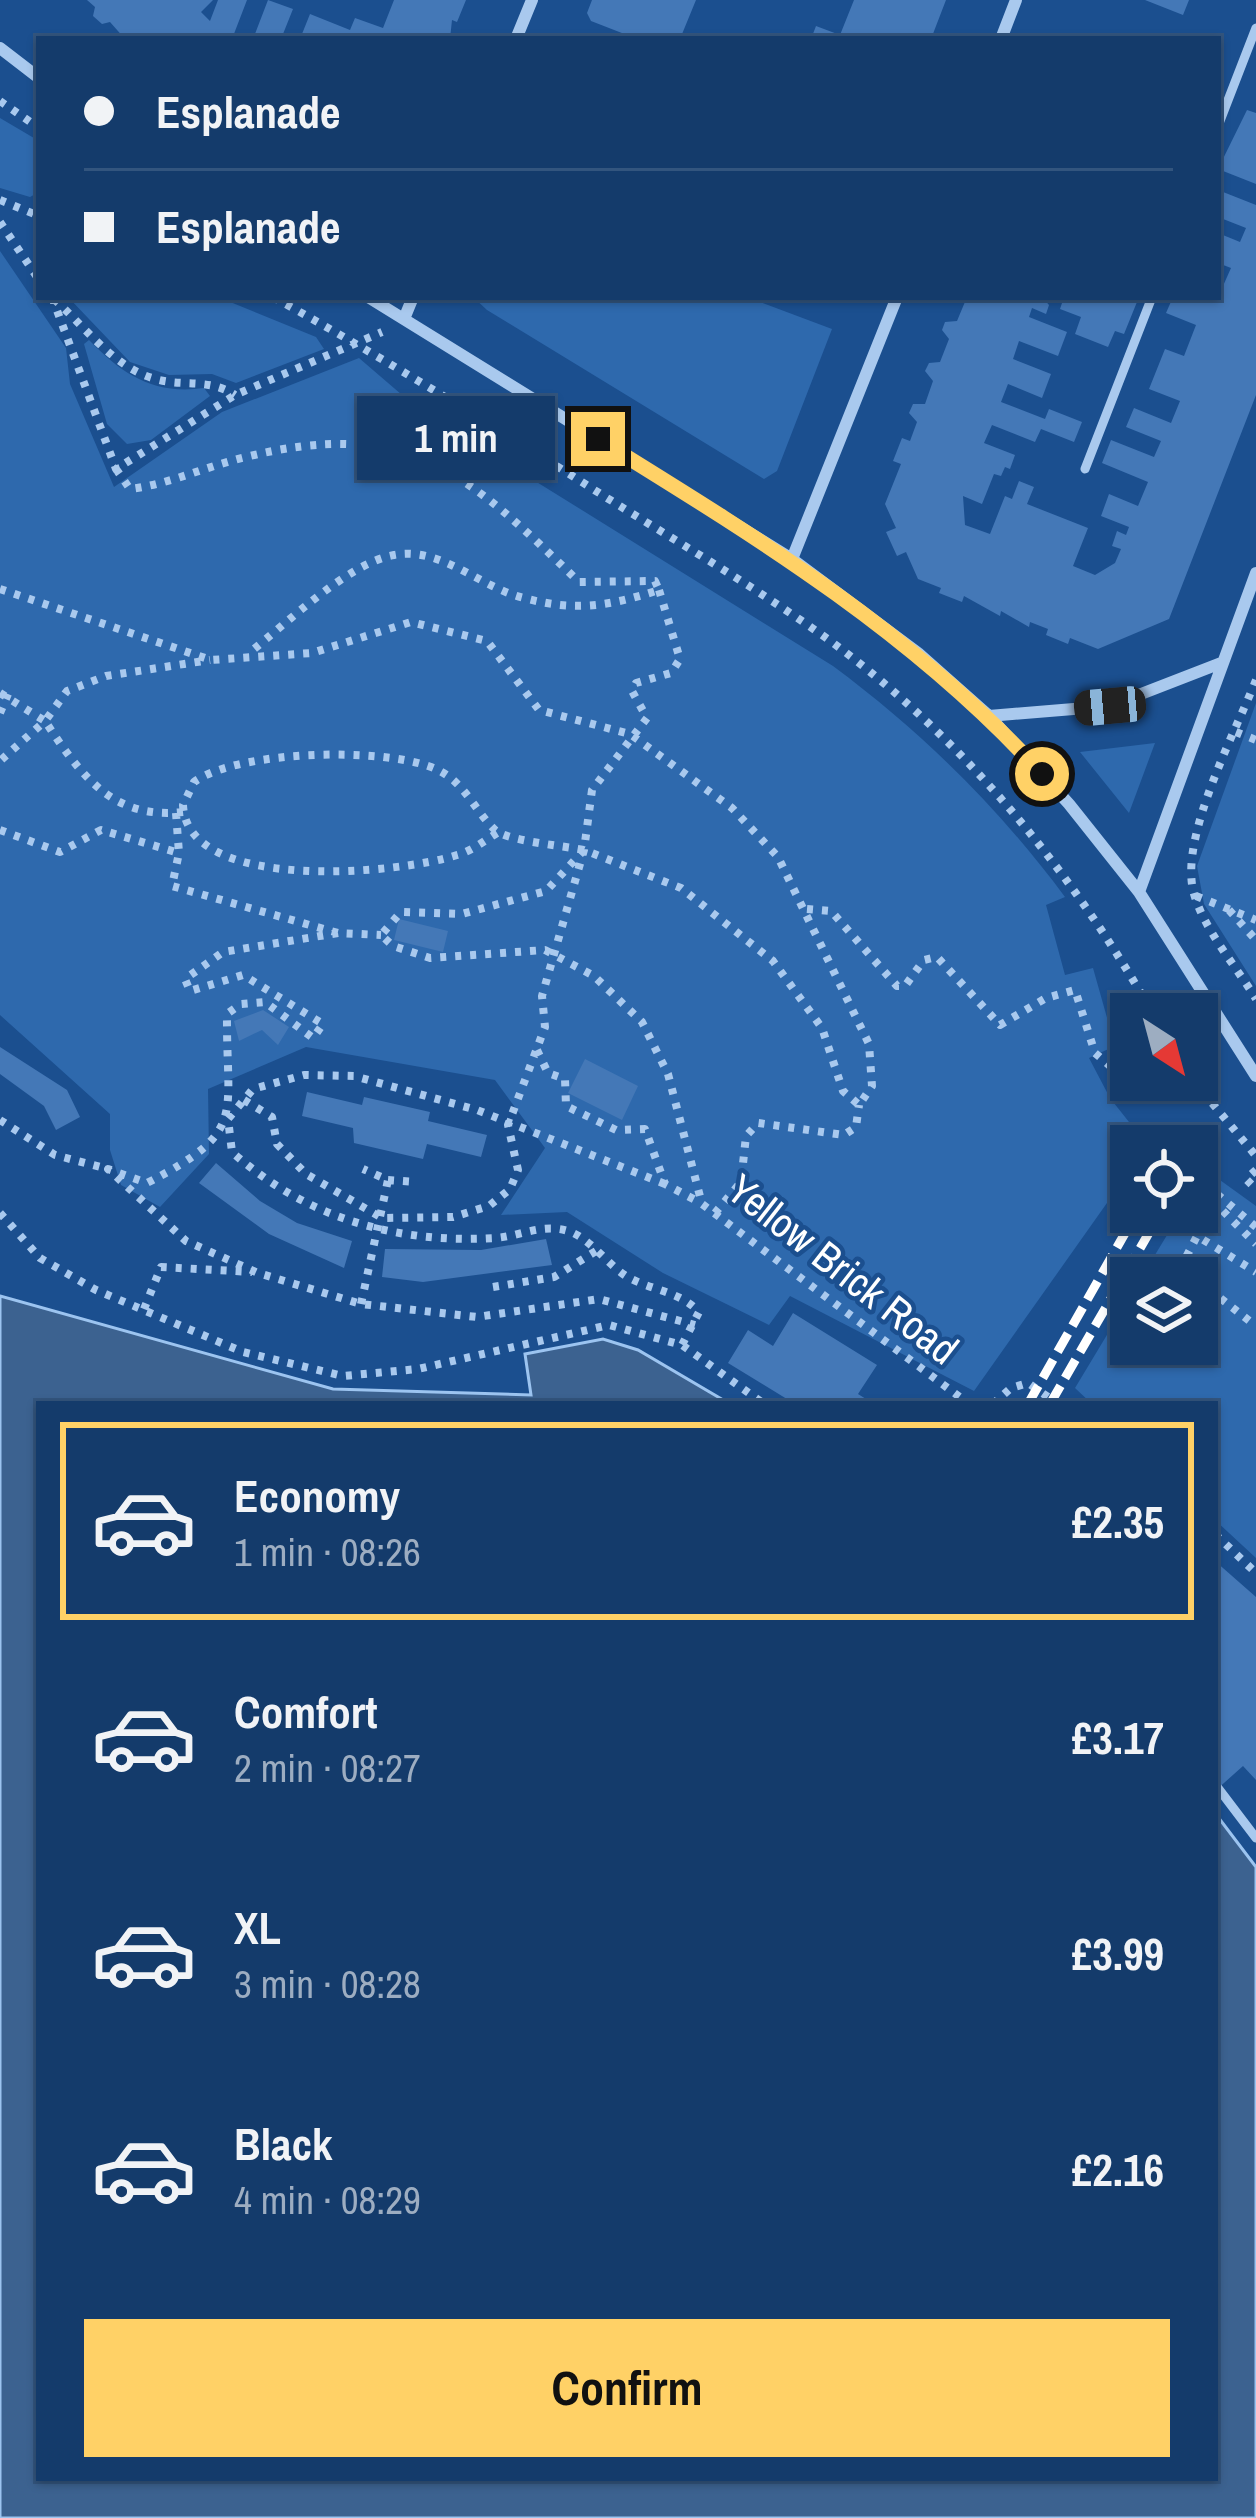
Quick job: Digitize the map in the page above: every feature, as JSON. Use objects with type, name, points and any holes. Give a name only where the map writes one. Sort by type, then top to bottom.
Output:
[{"type":"street","points":[[518,36],[532,0]]},
{"type":"street","points":[[1002,36],[1016,0]]},
{"type":"street","points":[[0,48],[36,76]]},
{"type":"street","points":[[373,300],[792,559],[918,653],[989,716],[1138,892],[1256,1076]]},
{"type":"street","points":[[404,319],[412,300]]},
{"type":"street","points":[[792,559],[896,300]]},
{"type":"street","points":[[1138,892],[1256,573]]},
{"type":"street","points":[[989,716],[1110,706],[1221,663]]},
{"type":"lane","points":[[1221,118],[1256,28]]},
{"type":"lane","points":[[1085,469],[1151,300]]},
{"type":"lane","points":[[1218,1788],[1256,1838]]},
{"type":"path","points":[[0,101],[36,126]]},
{"type":"path","points":[[0,200],[36,215]]},
{"type":"path","points":[[0,222],[36,276]]},
{"type":"path","points":[[53,300],[116,469],[130,489],[292,447],[373,446],[448,471],[489,494],[580,582],[655,580],[680,658],[671,673],[636,683],[632,691],[647,718],[630,734],[592,790],[584,850],[557,957],[542,996],[545,1027],[508,1125],[518,1170],[510,1189],[489,1205],[453,1217],[382,1218],[306,1174],[277,1144],[272,1118],[244,1100]]},
{"type":"path","points":[[55,300],[138,373],[166,382],[214,382],[235,395]]},
{"type":"path","points":[[278,300],[361,345],[770,601],[905,704],[1049,853],[1085,898],[1142,993]]},
{"type":"path","points":[[116,469],[235,395],[361,345],[404,319]]},
{"type":"path","points":[[248,654],[335,586],[395,554],[453,565],[522,598],[598,609],[659,590]]},
{"type":"path","points":[[0,589],[211,660]]},
{"type":"path","points":[[0,761],[45,721],[67,691],[106,676],[248,654],[312,653],[411,622],[488,640],[539,710],[630,734],[733,808],[778,856],[869,1044],[872,1086],[860,1105],[856,1127],[844,1135],[758,1123],[746,1136],[741,1182],[715,1214]]},
{"type":"path","points":[[1256,680],[1192,850],[1194,895],[1256,999]]},
{"type":"path","points":[[0,713],[4,694],[45,721],[71,760],[102,792],[137,813],[179,813]]},
{"type":"path","points":[[1236,732],[1256,740]]},
{"type":"path","points":[[338,933],[172,886],[179,853],[179,813],[194,782],[225,767],[284,758],[380,759],[446,775],[497,832],[584,850],[681,888],[773,961],[822,1028],[843,1091],[860,1105]]},
{"type":"path","points":[[179,813],[197,842],[223,857],[324,870],[416,866],[464,853],[497,832]]},
{"type":"path","points":[[0,830],[61,852],[101,830],[179,853]]},
{"type":"path","points":[[584,850],[545,891],[462,914],[400,912],[382,935],[338,933],[223,952],[185,979],[190,991],[243,975],[323,1024],[313,1038],[266,1002],[241,1004],[227,1014],[232,1152],[264,1181],[308,1206],[377,1231],[498,1238],[548,1227],[572,1232],[627,1277],[691,1303],[699,1312],[682,1345]]},
{"type":"path","points":[[1194,895],[1256,920]]},
{"type":"path","points":[[1228,908],[1256,940]]},
{"type":"path","points":[[807,909],[831,911],[897,986],[905,986],[924,960],[937,957],[1000,1025],[1046,998],[1076,989],[1095,1053],[1110,1066]]},
{"type":"path","name":"Yellow Brick Road","points":[[382,935],[394,946],[430,958],[545,950],[594,976],[642,1022],[668,1074],[702,1204],[964,1401]]},
{"type":"path","points":[[536,1050],[548,1072],[565,1079],[566,1106],[616,1130],[645,1129],[665,1184]]},
{"type":"path","points":[[0,1120],[55,1155],[147,1183],[203,1154],[253,1089],[304,1075],[354,1076],[477,1110],[665,1184],[702,1204]]},
{"type":"path","points":[[1210,1101],[1256,1156]]},
{"type":"path","points":[[108,1169],[186,1241],[258,1273],[362,1304],[477,1317],[599,1299],[695,1325]]},
{"type":"path","points":[[363,1169],[388,1180],[416,1182]]},
{"type":"path","points":[[1256,1171],[1246,1179],[1256,1189]]},
{"type":"path","points":[[362,1304],[388,1180]]},
{"type":"path","points":[[1256,1227],[1211,1189],[1206,1194],[1256,1244]]},
{"type":"path","points":[[0,1213],[40,1258],[96,1290],[243,1352],[343,1376],[418,1369],[609,1325],[682,1345],[760,1401]]},
{"type":"path","points":[[1186,1257],[1198,1236],[1256,1272]]},
{"type":"path","points":[[493,1287],[554,1277],[596,1251]]},
{"type":"path","points":[[144,1309],[161,1267],[258,1273]]},
{"type":"path","points":[[1218,1296],[1256,1326]]},
{"type":"path","name":"Yellow Brick Road","points":[[996,1401],[1011,1388],[1028,1383],[1057,1401]]},
{"type":"path","points":[[1218,1537],[1256,1573]]},
{"type":"shaded area","points":[[0,118],[36,139],[36,194],[30,197],[0,188]]},
{"type":"shaded area","points":[[0,251],[66,348],[70,384],[114,487],[222,412],[359,358],[416,407],[833,666],[929,745],[1014,833],[1065,897],[1046,905],[1065,975],[1093,968],[1110,1028],[1110,1048],[1089,1058],[1110,1101],[1131,1125],[1110,1125],[1110,1199],[974,1391],[790,1296],[769,1325],[663,1273],[567,1212],[501,1215],[545,1148],[495,1080],[306,1047],[208,1089],[209,1154],[160,1207],[121,1185],[110,1150],[110,1114],[0,1015]]},
{"type":"shaded area","points":[[71,300],[225,300],[316,337],[324,349],[236,383],[212,374],[169,375],[130,362]]},
{"type":"shaded area","points":[[476,300],[755,300],[832,329],[777,471],[764,479]]},
{"type":"shaded area","points":[[89,340],[140,380],[170,388],[204,388],[210,396],[151,440],[127,444],[107,424],[84,344]]},
{"type":"shaded area","points":[[1256,703],[1256,986],[1204,904],[1197,866]]},
{"type":"shaded area","points":[[1155,743],[1129,813],[1080,752]]},
{"type":"shaded area","points":[[1218,1179],[1256,1206],[1256,1558],[1218,1523],[1218,1401],[1089,1401],[1075,1388],[1110,1330],[1110,1365],[1218,1365],[1218,1257],[1154,1257],[1168,1233],[1218,1233]]},
{"type":"shaded area","points":[[0,1296],[333,1389],[531,1395],[525,1354],[603,1339],[638,1350],[725,1401],[36,1401],[36,2481],[1218,2481],[1218,1817],[1256,1867],[1256,2518],[0,2518]]},
{"type":"building","points":[[87,0],[213,0],[201,12],[210,21],[218,0],[247,0],[233,36],[122,36],[110,22],[102,24],[93,16],[95,7]]},
{"type":"building","points":[[268,0],[293,9],[282,36],[254,36]]},
{"type":"building","points":[[394,0],[466,0],[457,22],[452,20],[450,36],[301,36],[310,14],[350,30],[355,18],[383,28]]},
{"type":"building","points":[[592,0],[696,0],[681,36],[627,36],[591,21],[587,13]]},
{"type":"building","points":[[854,0],[946,0],[932,36],[812,36],[816,26],[840,35]]},
{"type":"building","points":[[1145,0],[1189,0],[1183,15]]},
{"type":"building","points":[[1247,110],[1256,113],[1256,184],[1221,170]]},
{"type":"building","points":[[1221,191],[1256,205],[1256,395],[1169,619],[1098,649],[1070,638],[1068,644],[1046,635],[1048,629],[1030,622],[1029,627],[1001,611],[1000,616],[964,596],[962,602],[918,579],[906,552],[897,556],[886,532],[896,528],[885,504],[901,464],[893,461],[902,438],[910,441],[917,422],[909,413],[913,404],[925,404],[933,381],[925,371],[929,363],[940,362],[949,339],[942,330],[945,322],[957,321],[966,300],[1045,300],[1049,305],[1046,314],[1032,308],[1029,317],[1067,332],[1058,356],[1019,341],[1013,359],[1051,374],[1042,398],[1008,384],[1001,402],[1045,419],[1049,409],[1082,422],[1074,442],[1041,429],[1035,442],[992,425],[984,443],[1015,455],[1010,469],[1005,467],[1001,476],[994,474],[982,504],[963,496],[965,525],[990,534],[1005,496],[1012,499],[1019,481],[1034,487],[1027,504],[1088,528],[1073,566],[1095,575],[1115,563],[1121,549],[1112,546],[1117,531],[1126,535],[1129,527],[1101,516],[1109,494],[1138,506],[1148,482],[1102,463],[1111,440],[1154,457],[1161,441],[1126,427],[1134,408],[1171,423],[1180,401],[1149,389],[1165,349],[1184,356],[1196,325],[1166,313],[1172,300],[1221,300],[1221,285],[1231,268],[1221,264],[1221,234],[1240,242],[1246,228],[1221,218]]},
{"type":"building","points":[[1063,300],[1138,300],[1124,334],[1115,331],[1108,347],[1075,334],[1081,317],[1060,309]]},
{"type":"building","points":[[399,919],[448,931],[443,952],[394,940]]},
{"type":"building","points":[[263,1010],[289,1027],[278,1045],[262,1030],[239,1041],[234,1021]]},
{"type":"building","points":[[0,1047],[67,1090],[80,1117],[56,1130],[44,1106],[0,1074]]},
{"type":"building","points":[[585,1059],[638,1086],[622,1120],[568,1093]]},
{"type":"building","points":[[307,1092],[362,1105],[364,1097],[430,1112],[428,1121],[487,1135],[481,1157],[427,1144],[423,1159],[354,1143],[353,1128],[302,1116]]},
{"type":"building","points":[[216,1163],[260,1201],[297,1223],[352,1241],[344,1268],[269,1234],[199,1183]]},
{"type":"building","points":[[546,1239],[552,1265],[423,1282],[382,1277],[385,1249],[481,1250]]},
{"type":"building","points":[[793,1313],[877,1365],[858,1394],[869,1401],[790,1401],[728,1363],[748,1330],[773,1346]]},
{"type":"building","points":[[1218,1564],[1256,1597],[1256,1780],[1243,1766],[1218,1788]]},
{"type":"railway","points":[[1030,1401],[1125,1233]]},
{"type":"railway","points":[[1052,1401],[1149,1233]]},
{"type":"route","points":[[598,439],[792,559],[918,653],[989,716],[1042,774]]}]
